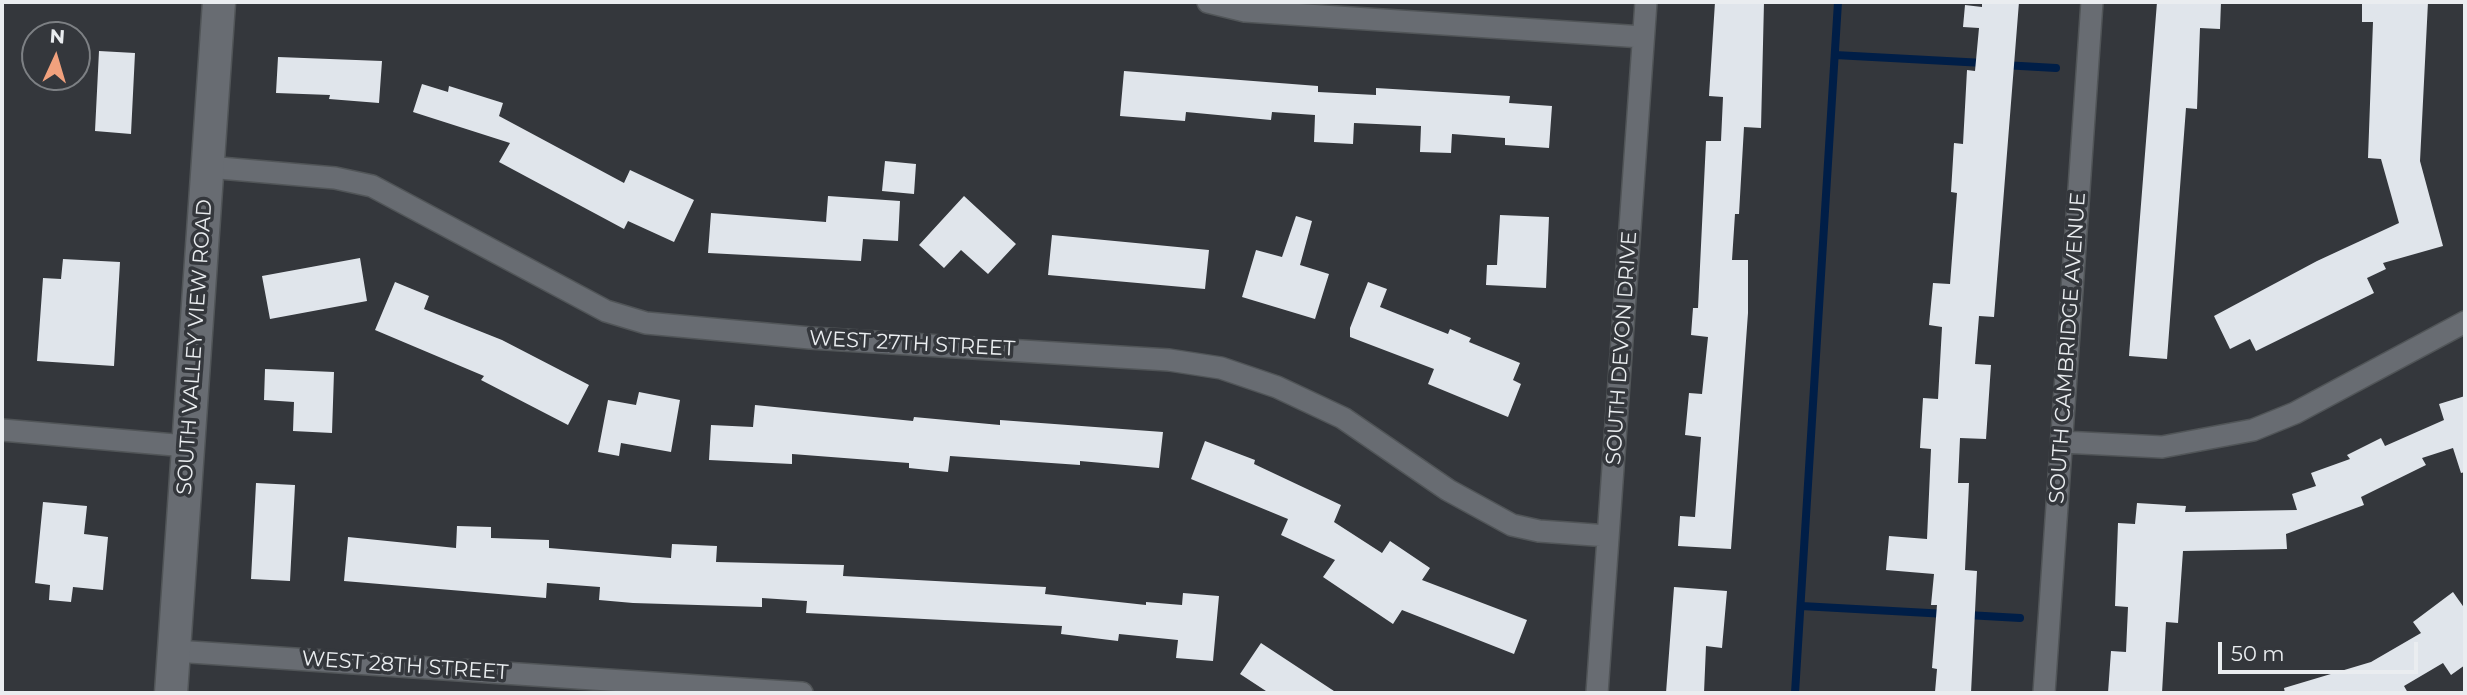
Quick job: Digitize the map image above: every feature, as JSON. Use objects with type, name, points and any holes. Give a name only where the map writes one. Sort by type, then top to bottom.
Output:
[{"type":"street","name":"SOUTH VALLEY VIEW ROAD","points":[[171,693],[186,446],[219,2]]},
{"type":"street","points":[[1208,2],[1245,11],[1643,37]]},
{"type":"street","name":"SOUTH DEVON DRIVE","points":[[1597,693],[1646,2]]},
{"type":"street","name":"SOUTH CAMBRIDGE AVENUE","points":[[2044,693],[2092,2]]},
{"type":"street","name":"WEST 27TH STREET","points":[[208,167],[335,178],[372,186],[606,311],[646,323],[810,338],[1169,360],[1221,368],[1277,387],[1343,418],[1448,489],[1512,525],[1539,531],[1608,536]]},
{"type":"street","points":[[2062,442],[2162,447],[2253,430],[2295,413],[2465,321]]},
{"type":"street","points":[[2,430],[186,446]]},
{"type":"street","name":"WEST 28TH STREET","points":[[175,651],[802,693]]},
{"type":"building","points":[[1715,2],[1764,2],[1761,128],[1744,127],[1739,214],[1735,214],[1732,260],[1748,260],[1748,313],[1731,549],[1678,546],[1680,516],[1695,517],[1701,437],[1685,435],[1689,393],[1702,394],[1708,337],[1691,335],[1693,308],[1698,308],[1706,141],[1721,141],[1723,97],[1709,96]]},
{"type":"building","points":[[1982,2],[2019,2],[1994,317],[1979,316],[1975,364],[1991,365],[1986,439],[1960,438],[1958,483],[1969,483],[1965,570],[1977,571],[1971,693],[1945,693],[1935,692],[1937,669],[1932,668],[1937,605],[1931,605],[1934,574],[1886,570],[1889,536],[1927,539],[1931,449],[1920,448],[1923,398],[1938,399],[1942,327],[1929,325],[1933,283],[1950,284],[1957,193],[1951,192],[1954,143],[1963,144],[1967,70],[1975,71],[1979,28],[1963,27],[1965,5],[1982,7]]},
{"type":"building","points":[[2157,2],[2221,2],[2220,29],[2200,28],[2197,109],[2186,108],[2167,359],[2129,356]]},
{"type":"building","points":[[2362,2],[2428,2],[2420,161],[2443,246],[2383,263],[2386,269],[2367,278],[2374,293],[2256,351],[2250,339],[2230,349],[2214,316],[2317,261],[2399,223],[2381,159],[2368,158],[2373,22],[2362,22]]},
{"type":"building","points":[[99,51],[135,53],[131,134],[95,131]]},
{"type":"building","points":[[278,57],[382,61],[379,103],[329,99],[330,95],[276,93]]},
{"type":"building","points":[[1124,71],[1318,86],[1318,92],[1376,95],[1376,88],[1510,96],[1509,103],[1552,106],[1549,148],[1505,145],[1505,138],[1452,134],[1451,153],[1420,152],[1421,126],[1354,123],[1353,144],[1314,142],[1315,115],[1272,112],[1271,120],[1186,112],[1185,121],[1120,116]]},
{"type":"building","points":[[422,84],[448,92],[449,86],[503,103],[499,116],[624,183],[630,170],[694,200],[674,242],[628,221],[624,229],[499,162],[510,143],[413,112]]},
{"type":"building","points":[[885,161],[916,164],[914,194],[882,191]]},
{"type":"building","points":[[828,196],[900,201],[898,241],[863,239],[861,261],[708,253],[711,213],[826,222]]},
{"type":"building","points":[[964,196],[1016,244],[988,274],[961,250],[944,268],[919,245]]},
{"type":"building","points":[[1500,215],[1549,217],[1546,288],[1486,285],[1487,265],[1497,265]]},
{"type":"building","points":[[1296,216],[1312,221],[1300,265],[1329,274],[1315,319],[1242,297],[1256,250],[1282,257]]},
{"type":"building","points":[[1052,235],[1209,250],[1205,289],[1048,275]]},
{"type":"building","points":[[360,258],[367,301],[270,319],[262,276]]},
{"type":"building","points":[[63,259],[120,262],[114,366],[37,361],[43,278],[61,279]]},
{"type":"building","points":[[395,282],[429,296],[424,309],[502,340],[589,385],[568,425],[481,380],[484,376],[375,330]]},
{"type":"building","points":[[1368,282],[1387,289],[1380,307],[1448,334],[1450,329],[1471,338],[1469,342],[1520,363],[1513,380],[1521,384],[1508,417],[1428,384],[1434,369],[1350,337],[1350,328]]},
{"type":"building","points":[[265,369],[334,372],[332,433],[293,431],[294,402],[264,400]]},
{"type":"building","points":[[639,392],[680,400],[671,452],[621,443],[619,456],[598,452],[608,400],[636,405]]},
{"type":"building","points":[[2465,396],[2465,472],[2461,473],[2453,448],[2422,458],[2426,465],[2361,497],[2364,505],[2286,534],[2287,549],[2183,551],[2178,623],[2166,622],[2162,693],[2108,693],[2111,651],[2126,652],[2128,607],[2115,606],[2118,523],[2135,524],[2137,503],[2186,506],[2185,512],[2297,510],[2292,494],[2316,486],[2311,473],[2350,459],[2347,455],[2381,438],[2385,446],[2444,420],[2439,404]]},
{"type":"building","points":[[755,405],[913,421],[914,417],[1000,425],[1000,420],[1163,432],[1159,468],[1080,461],[1080,465],[950,456],[948,472],[909,468],[909,463],[792,454],[792,464],[709,460],[711,425],[753,427]]},
{"type":"building","points":[[1205,441],[1255,460],[1254,464],[1341,505],[1334,522],[1382,553],[1390,541],[1430,568],[1422,580],[1527,620],[1514,654],[1402,610],[1393,624],[1323,577],[1335,560],[1281,535],[1288,519],[1191,479]]},
{"type":"building","points":[[256,483],[295,485],[290,581],[251,579]]},
{"type":"building","points":[[43,502],[87,506],[84,534],[108,537],[103,590],[73,587],[71,602],[49,600],[50,585],[35,583]]},
{"type":"building","points":[[457,526],[491,527],[491,538],[549,540],[549,548],[671,558],[672,544],[717,546],[716,562],[844,565],[843,576],[1046,587],[1045,594],[1146,605],[1146,602],[1182,605],[1183,593],[1219,596],[1213,661],[1176,658],[1178,640],[1119,634],[1118,641],[1061,634],[1062,626],[806,613],[807,601],[762,598],[762,607],[633,603],[599,600],[600,587],[547,583],[546,598],[344,581],[348,537],[456,548]]},
{"type":"building","points":[[1674,587],[1727,591],[1722,648],[1706,646],[1704,693],[1666,693]]},
{"type":"building","points":[[2453,592],[2465,609],[2465,665],[2451,675],[2443,663],[2404,686],[2408,693],[2285,693],[2284,688],[2371,662],[2421,633],[2413,622]]},
{"type":"building","points":[[1261,643],[1337,693],[1269,693],[1240,674]]},
{"type":"waterway","points":[[1795,693],[1838,2]]},
{"type":"waterway","points":[[1835,55],[1984,63]]},
{"type":"waterway","points":[[2003,65],[2056,68]]},
{"type":"waterway","points":[[1801,606],[1947,614]]},
{"type":"waterway","points":[[1967,615],[2020,618]]}]
